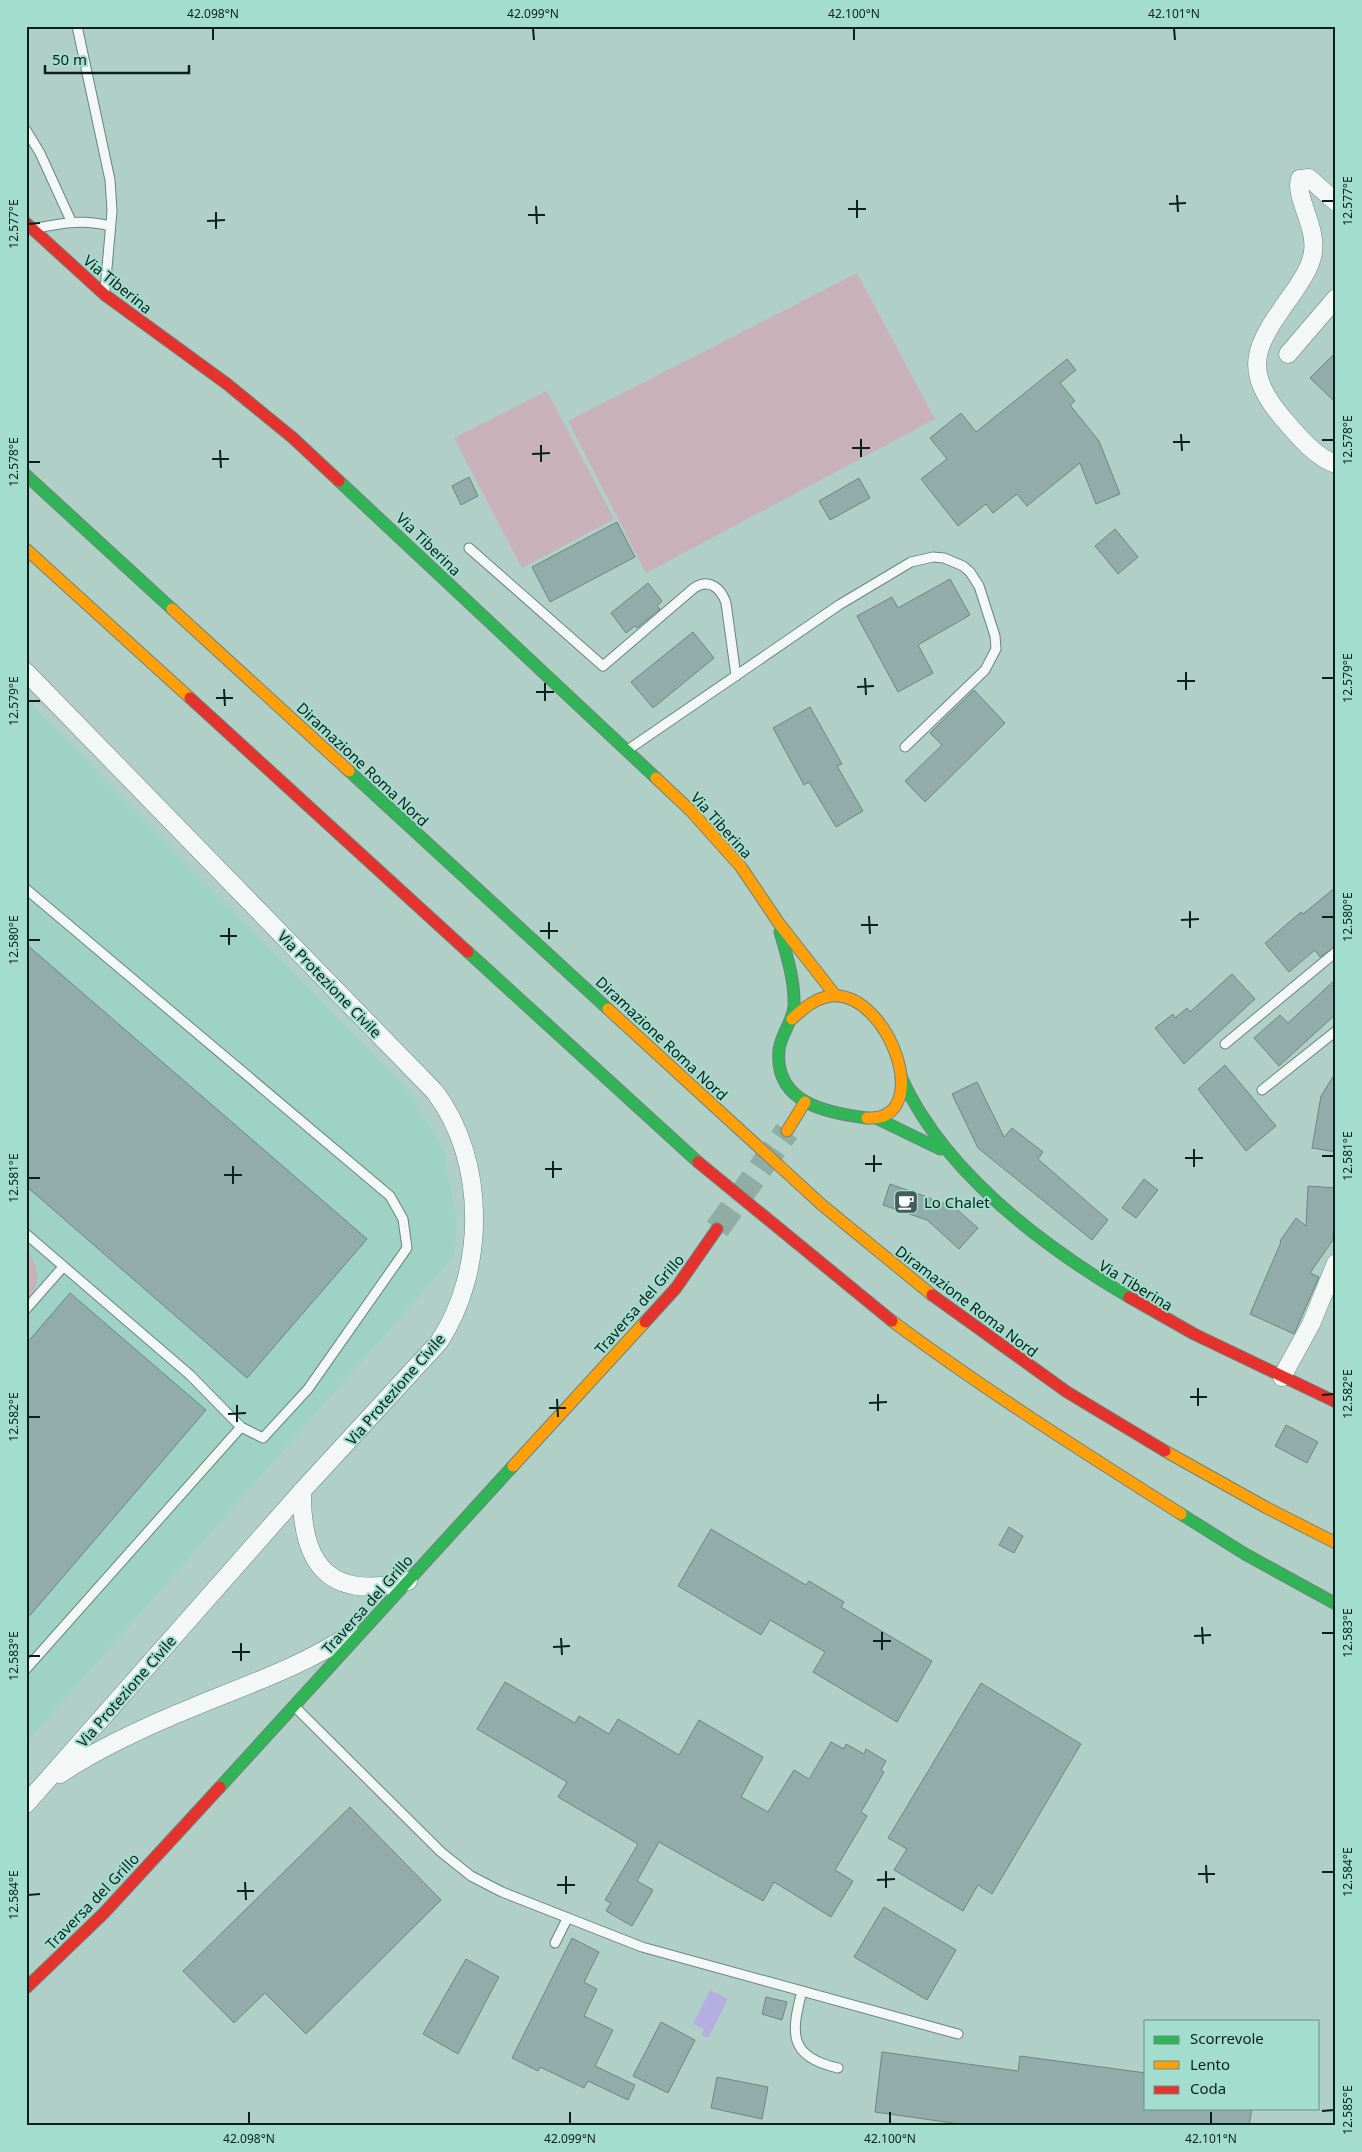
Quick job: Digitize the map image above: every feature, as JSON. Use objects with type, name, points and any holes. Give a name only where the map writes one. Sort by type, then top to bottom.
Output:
[{"type":"main road","name":"Via Tiberina","points":[[29,226],[105,295],[227,384],[293,438],[627,750],[709,830],[741,867],[778,922],[835,995]]},
{"type":"main road","name":"Diramazione Roma Nord","points":[[26,475],[822,1205],[910,1280],[998,1346],[1121,1427],[1272,1512],[1336,1543]]},
{"type":"main road","points":[[26,549],[711,1174],[876,1309],[939,1356],[1063,1439],[1245,1554],[1336,1604]]},
{"type":"main road","name":"Via Tiberina","points":[[778,922],[789,968],[792,1019]]},
{"type":"main road","name":"Via Tiberina","points":[[901,1077],[896,1105],[887,1116],[876,1118],[832,1114],[805,1102],[792,1091],[785,1081],[780,1061],[781,1041],[792,1019],[811,1002],[835,995],[855,1000],[879,1022],[893,1045],[901,1077],[910,1100],[925,1126],[947,1152],[1021,1223],[1074,1264],[1171,1324],[1336,1402]]},
{"type":"main road","points":[[787,1131],[805,1102]]},
{"type":"main road","name":"Via Tiberina","points":[[876,1118],[947,1152]]},
{"type":"main road","name":"Traversa del Grillo","points":[[26,1988],[104,1913],[676,1288],[717,1230]]},
{"type":"street","points":[[1336,202],[1309,178],[1300,179],[1299,190],[1312,227],[1313,253],[1297,287],[1265,336],[1256,361],[1257,374],[1263,388],[1282,418],[1324,458],[1336,464]]},
{"type":"street","points":[[1288,354],[1336,298]]},
{"type":"street","name":"Via Protezione Civile","points":[[26,672],[435,1092],[453,1119],[462,1138],[470,1178],[473,1224],[468,1274],[450,1323],[430,1353],[302,1491],[26,1804]]},
{"type":"street","points":[[1282,1377],[1311,1324],[1336,1263]]},
{"type":"street","points":[[302,1491],[302,1519],[308,1544],[318,1564],[332,1578],[344,1583],[369,1587],[408,1580]]},
{"type":"street","points":[[41,1787],[115,1742],[195,1706],[282,1671],[327,1648],[378,1614]]},
{"type":"lane","points":[[77,26],[110,180],[110,226],[105,295]]},
{"type":"lane","points":[[26,130],[40,153],[71,221]]},
{"type":"lane","points":[[29,226],[71,221],[91,221],[110,226]]},
{"type":"lane","points":[[469,548],[602,666],[694,588],[702,584],[713,585],[722,592],[726,603],[736,676]]},
{"type":"lane","points":[[627,750],[839,605],[911,562],[933,557],[956,562],[970,572],[979,586],[995,636],[996,649],[985,670],[905,747]]},
{"type":"lane","points":[[26,889],[390,1196],[403,1219],[407,1248],[308,1389],[263,1438],[241,1427],[190,1375],[26,1234]]},
{"type":"lane","points":[[1225,1044],[1336,952]]},
{"type":"lane","points":[[1262,1090],[1336,1031]]},
{"type":"lane","points":[[26,1309],[63,1267]]},
{"type":"lane","points":[[26,1669],[241,1427]]},
{"type":"lane","points":[[294,1706],[441,1852],[460,1868],[502,1892],[642,1947],[958,2034]]},
{"type":"lane","points":[[555,1943],[567,1919]]},
{"type":"lane","points":[[802,1991],[794,2024],[799,2048],[810,2059],[838,2068]]},
{"type":"shaded area","points":[[857,273],[935,419],[646,573],[568,421]]},
{"type":"shaded area","points":[[547,391],[614,519],[522,568],[454,438]]},
{"type":"shaded area","points":[[26,699],[405,1087],[443,1148],[457,1222],[454,1256],[26,1743]]},
{"type":"shaded area","points":[[26,1247],[34,1261],[37,1280],[32,1293],[26,1300]]},
{"type":"shaded area","points":[[710,1990],[728,1999],[708,2038],[701,2035],[704,2029],[693,2024]]},
{"type":"building","points":[[1336,352],[1336,403],[1310,378]]},
{"type":"building","points":[[1067,359],[1076,370],[1060,383],[1075,401],[1070,405],[1099,441],[1120,494],[1096,504],[1080,463],[1027,506],[1017,494],[993,513],[986,504],[958,526],[921,479],[947,459],[930,438],[961,413],[976,432]]},
{"type":"building","points":[[469,477],[478,496],[461,505],[452,486]]},
{"type":"building","points":[[859,478],[870,498],[830,520],[819,501]]},
{"type":"building","points":[[617,522],[635,557],[550,602],[532,567]]},
{"type":"building","points":[[1115,529],[1138,557],[1118,574],[1095,546]]},
{"type":"building","points":[[950,579],[970,615],[918,645],[933,673],[898,692],[857,616],[892,597],[898,608]]},
{"type":"building","points":[[648,583],[662,601],[657,606],[660,609],[637,628],[635,626],[626,633],[611,613]]},
{"type":"building","points":[[693,632],[714,658],[653,708],[631,682]]},
{"type":"building","points":[[974,690],[1005,723],[925,802],[905,781],[942,745],[930,733]]},
{"type":"building","points":[[810,707],[842,764],[837,766],[863,811],[836,827],[809,782],[804,785],[773,728]]},
{"type":"building","points":[[1336,887],[1336,946],[1320,957],[1315,950],[1289,972],[1265,943],[1301,912],[1303,914]]},
{"type":"building","points":[[26,944],[367,1239],[247,1378],[26,1186]]},
{"type":"building","points":[[1232,974],[1255,999],[1184,1064],[1155,1028],[1173,1014],[1175,1018],[1187,1008],[1190,1012]]},
{"type":"building","points":[[1336,979],[1336,1014],[1279,1066],[1254,1038],[1280,1015],[1288,1023]]},
{"type":"building","points":[[1225,1065],[1276,1126],[1246,1151],[1198,1089]]},
{"type":"building","points":[[1336,1072],[1336,1152],[1312,1148],[1321,1096]]},
{"type":"building","points":[[977,1082],[1004,1137],[1012,1128],[1043,1152],[1038,1159],[1108,1220],[1092,1240],[978,1148],[952,1094]]},
{"type":"building","points":[[1144,1179],[1158,1190],[1136,1218],[1122,1208]]},
{"type":"building","points":[[890,1184],[930,1198],[940,1206],[946,1200],[978,1228],[959,1249],[927,1220],[883,1205]]},
{"type":"building","points":[[1308,1186],[1336,1188],[1333,1240],[1310,1273],[1319,1277],[1294,1334],[1250,1314],[1280,1241],[1296,1218],[1306,1226]]},
{"type":"building","points":[[70,1293],[206,1410],[26,1620],[26,1344]]},
{"type":"building","points":[[1286,1425],[1318,1442],[1307,1463],[1275,1446]]},
{"type":"building","points":[[1009,1527],[1023,1536],[1014,1553],[999,1545]]},
{"type":"building","points":[[711,1529],[806,1585],[809,1581],[844,1602],[841,1607],[932,1661],[897,1722],[813,1672],[825,1652],[770,1620],[761,1635],[678,1586]]},
{"type":"building","points":[[505,1682],[575,1723],[579,1716],[609,1734],[618,1719],[679,1755],[699,1720],[763,1757],[741,1797],[768,1812],[794,1770],[809,1779],[831,1742],[844,1749],[846,1744],[864,1754],[866,1749],[886,1761],[881,1770],[884,1772],[861,1812],[867,1816],[835,1870],[853,1881],[831,1917],[774,1882],[763,1901],[659,1842],[637,1881],[653,1890],[632,1926],[606,1911],[611,1903],[605,1900],[638,1844],[558,1797],[567,1782],[477,1729]]},
{"type":"building","points":[[981,1683],[1081,1744],[992,1894],[978,1885],[963,1911],[894,1870],[907,1849],[888,1838]]},
{"type":"building","points":[[350,1807],[441,1900],[306,2034],[265,1993],[234,2023],[183,1971]]},
{"type":"building","points":[[884,1907],[956,1950],[927,2000],[854,1957]]},
{"type":"building","points":[[572,1938],[599,1952],[584,1982],[597,1989],[584,2016],[613,2030],[595,2066],[635,2085],[628,2100],[588,2081],[584,2088],[540,2067],[538,2071],[512,2058]]},
{"type":"building","points":[[466,1959],[499,1977],[458,2054],[423,2034]]},
{"type":"building","points":[[766,1997],[787,2002],[782,2020],[762,2014]]},
{"type":"building","points":[[661,2022],[695,2040],[668,2093],[633,2076]]},
{"type":"building","points":[[882,2052],[1018,2071],[1020,2056],[1144,2073],[1144,2110],[1252,2110],[1249,2126],[974,2126],[875,2112]]},
{"type":"building","points":[[717,2077],[768,2087],[762,2119],[711,2108]]},
{"type":"tunnel","points":[[717,1229],[787,1131]]},
{"type":"traffic: fast","points":[[26,475],[172,609]]},
{"type":"traffic: fast","points":[[339,481],[656,778]]},
{"type":"traffic: fast","points":[[349,771],[608,1009]]},
{"type":"traffic: fast","points":[[780,932],[790,969],[794,997],[793,1013],[779,1050],[780,1068],[785,1082],[794,1093],[806,1102],[836,1113],[867,1118]]},
{"type":"traffic: fast","points":[[468,952],[698,1162]]},
{"type":"traffic: fast","points":[[901,1077],[920,1112],[942,1144],[969,1175],[998,1203],[1062,1254],[1129,1297]]},
{"type":"traffic: fast","points":[[876,1118],[940,1149]]},
{"type":"traffic: fast","points":[[220,1787],[513,1466]]},
{"type":"traffic: fast","points":[[1181,1514],[1245,1554],[1336,1604]]},
{"type":"traffic: slow","points":[[26,549],[190,698]]},
{"type":"traffic: slow","points":[[172,609],[349,771]]},
{"type":"traffic: slow","points":[[656,778],[691,811],[741,867],[778,922],[835,995]]},
{"type":"traffic: slow","points":[[792,1019],[815,1002],[831,996],[852,1000],[871,1013],[886,1033],[897,1056],[901,1080],[899,1100],[888,1114],[867,1118]]},
{"type":"traffic: slow","points":[[608,1009],[822,1205],[932,1295]]},
{"type":"traffic: slow","points":[[787,1131],[805,1102]]},
{"type":"traffic: slow","points":[[892,1321],[998,1396],[1181,1514]]},
{"type":"traffic: slow","points":[[513,1466],[645,1322]]},
{"type":"traffic: slow","points":[[1165,1451],[1267,1508],[1336,1543]]},
{"type":"traffic: jam","points":[[26,223],[105,295],[227,384],[293,438],[339,481]]},
{"type":"traffic: jam","points":[[190,698],[468,952]]},
{"type":"traffic: jam","points":[[698,1162],[892,1321]]},
{"type":"traffic: jam","points":[[645,1322],[676,1288],[717,1229]]},
{"type":"traffic: jam","points":[[932,1295],[1067,1392],[1165,1451]]},
{"type":"traffic: jam","points":[[1129,1297],[1194,1334],[1336,1402]]},
{"type":"traffic: jam","points":[[26,1988],[104,1913],[220,1787]]},
{"type":"place","name":"Lo Chalet","points":[[906,1202]]}]
